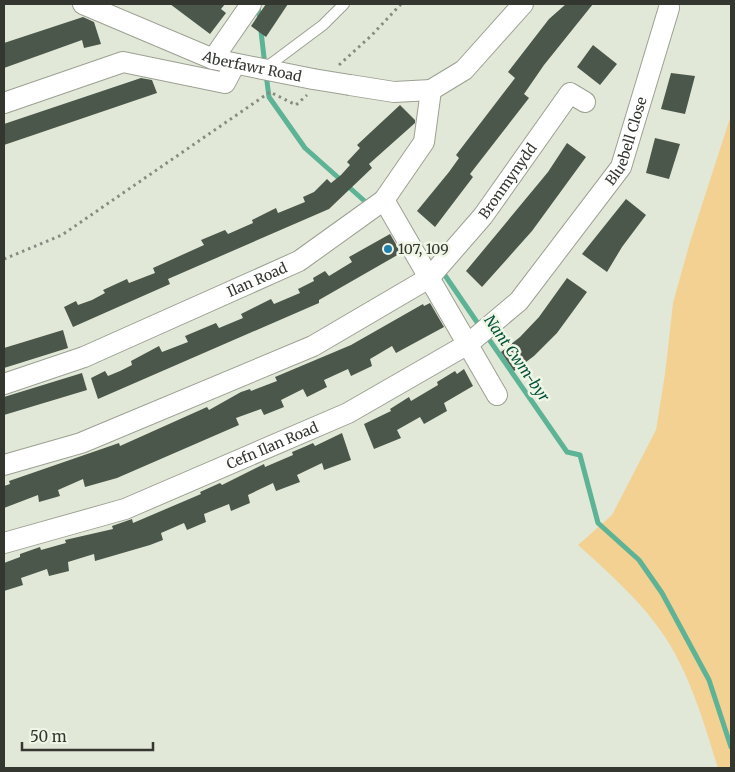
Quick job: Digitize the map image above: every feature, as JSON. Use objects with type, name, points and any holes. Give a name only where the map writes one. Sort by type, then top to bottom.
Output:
[{"type":"street","name":"Aberfawr Road","points":[[83,4],[213,59],[312,86],[350,85],[394,92],[431,90]]},
{"type":"street","points":[[213,59],[251,4]]},
{"type":"street","points":[[431,90],[464,70],[523,4]]},
{"type":"street","name":"Bluebell Close","points":[[519,301],[621,167],[669,8]]},
{"type":"street","points":[[4,104],[122,62],[225,84],[235,64]]},
{"type":"street","name":"Ilan Road","points":[[4,384],[84,357],[299,261],[384,200],[424,142],[431,90]]},
{"type":"street","name":"Bronmynydd","points":[[430,278],[483,216],[570,93],[585,102]]},
{"type":"street","points":[[384,200],[497,395]]},
{"type":"street","points":[[4,465],[81,443],[313,346],[430,278]]},
{"type":"street","name":"Cefn Ilan Road","points":[[4,543],[125,509],[348,413],[468,344],[519,301]]},
{"type":"lane","points":[[262,71],[323,25],[344,4]]},
{"type":"path","points":[[338,66],[372,35],[401,4]]},
{"type":"path","points":[[4,259],[62,235],[268,92],[296,105],[312,86]]},
{"type":"shaded area","points":[[731,115],[731,768],[718,768],[690,684],[665,637],[636,600],[578,545],[612,515],[656,430],[673,303],[690,242]]},
{"type":"building","points":[[170,4],[225,4],[221,9],[226,13],[210,34]]},
{"type":"building","points":[[266,4],[288,4],[266,37],[251,26]]},
{"type":"building","points":[[566,4],[593,4],[544,65],[524,94],[529,98],[470,174],[473,177],[435,227],[417,211],[449,172],[459,158],[456,155],[515,78],[508,72],[549,19]]},
{"type":"building","points":[[83,17],[94,22],[101,44],[84,48],[82,40],[4,68],[4,43]]},
{"type":"building","points":[[593,45],[617,64],[600,85],[577,67]]},
{"type":"building","points":[[671,73],[695,76],[685,114],[661,109]]},
{"type":"building","points":[[141,78],[152,80],[157,93],[4,145],[4,124]]},
{"type":"building","points":[[400,105],[415,120],[415,123],[369,164],[372,168],[329,209],[168,279],[170,284],[73,327],[64,307],[76,301],[78,305],[92,300],[105,293],[103,290],[127,279],[129,283],[155,273],[153,268],[204,245],[201,240],[225,230],[228,234],[253,223],[252,220],[276,208],[278,213],[305,202],[303,197],[314,192],[327,179],[331,183],[341,175],[350,165],[347,162],[360,148],[357,145]]},
{"type":"building","points":[[655,138],[680,144],[669,179],[646,173]]},
{"type":"building","points":[[567,143],[586,157],[532,231],[482,287],[466,271],[548,172]]},
{"type":"building","points":[[626,199],[646,215],[622,247],[607,272],[582,254]]},
{"type":"building","points":[[390,234],[401,253],[319,300],[319,303],[98,399],[91,378],[105,371],[108,376],[120,371],[132,365],[131,361],[159,346],[162,352],[188,342],[185,336],[216,323],[219,328],[243,318],[241,314],[271,299],[274,304],[300,293],[298,289],[314,281],[313,278],[325,271],[329,276],[352,262],[349,257]]},
{"type":"building","points":[[567,278],[587,292],[557,333],[534,356],[514,371],[501,352],[520,337],[539,317]]},
{"type":"building","points":[[430,303],[444,327],[396,353],[392,346],[370,359],[372,366],[351,376],[348,369],[324,380],[327,387],[307,397],[303,389],[281,400],[284,407],[264,415],[261,409],[236,418],[239,425],[117,478],[85,487],[83,479],[58,490],[60,496],[39,502],[38,495],[4,508],[4,486],[10,484],[9,481],[119,443],[120,446],[207,407],[209,410],[241,392],[250,389],[251,391],[277,381],[275,377],[351,345],[423,304],[424,306]]},
{"type":"building","points":[[63,330],[68,348],[4,368],[4,348]]},
{"type":"building","points":[[464,369],[473,386],[444,403],[447,411],[424,424],[420,417],[397,430],[401,438],[374,449],[364,424],[391,411],[390,409],[409,397],[411,401],[438,385],[437,382],[455,371],[457,374]]},
{"type":"building","points":[[82,373],[87,390],[4,415],[4,397]]},
{"type":"building","points":[[342,433],[351,460],[324,470],[322,463],[297,475],[300,482],[276,491],[273,483],[248,495],[250,503],[231,511],[229,504],[204,514],[206,522],[187,530],[184,523],[161,533],[163,540],[150,545],[95,561],[94,554],[68,562],[69,571],[49,576],[47,569],[21,578],[23,585],[4,591],[4,563],[20,557],[20,554],[40,547],[41,550],[66,543],[65,540],[113,529],[112,526],[132,519],[133,523],[201,494],[200,492],[220,483],[222,485],[264,464],[265,467],[293,455],[292,452],[313,443],[315,446]]},
{"type":"waterway","name":"Nant Cwm-byr","points":[[258,5],[265,66]]},
{"type":"waterway","name":"Nant Cwm-byr","points":[[266,74],[269,97],[305,148],[369,205]]},
{"type":"waterway","name":"Nant Cwm-byr","points":[[442,271],[481,328]]},
{"type":"waterway","name":"Nant Cwm-byr","points":[[486,335],[567,452],[580,455],[598,523],[639,560],[662,593],[709,680],[731,747]]},
{"type":"place","name":"107, 109","points":[[388,249]]}]
